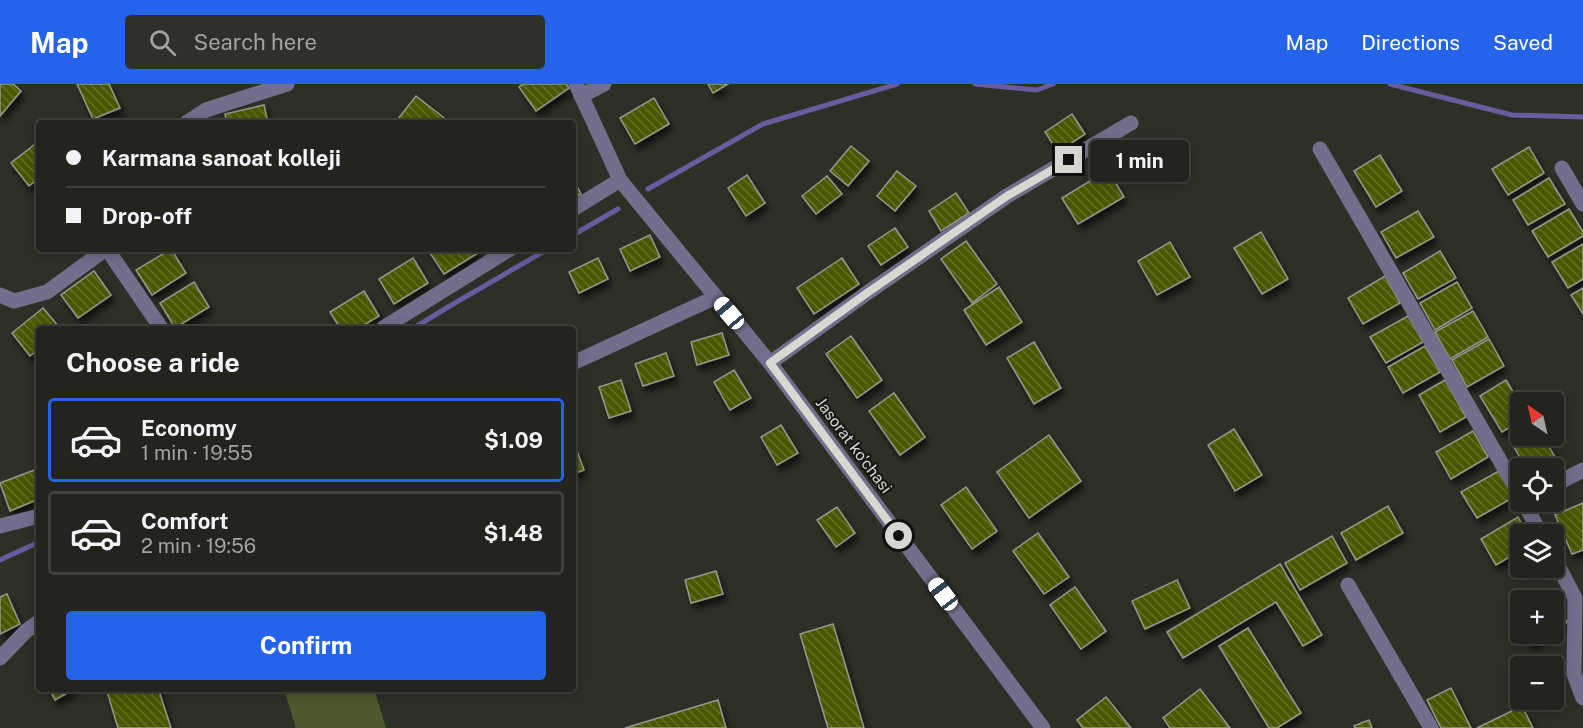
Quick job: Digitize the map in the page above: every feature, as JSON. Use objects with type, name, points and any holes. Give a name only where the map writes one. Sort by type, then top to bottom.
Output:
[{"type":"street","points":[[191,120],[206,110],[287,84]]},
{"type":"street","points":[[579,90],[604,84]]},
{"type":"street","name":"Jasorat ko'chasi","points":[[579,90],[620,180],[770,363],[1043,728]]},
{"type":"street","points":[[770,363],[1007,196],[1131,123]]},
{"type":"street","points":[[1320,149],[1510,478]]},
{"type":"street","points":[[1562,168],[1583,204]]},
{"type":"street","points":[[576,207],[620,180]]},
{"type":"street","points":[[0,296],[14,301],[47,292],[103,252]]},
{"type":"street","points":[[109,252],[160,326]]},
{"type":"street","points":[[386,326],[505,252]]},
{"type":"street","points":[[576,362],[716,297]]},
{"type":"street","points":[[1564,480],[1583,470]]},
{"type":"street","points":[[0,526],[36,517]]},
{"type":"street","points":[[1564,577],[1575,598],[1574,674],[1583,698]]},
{"type":"street","points":[[1348,585],[1431,728]]},
{"type":"street","points":[[0,658],[26,631],[36,624]]},
{"type":"green space","points":[[285,692],[375,692],[386,728],[296,728]]},
{"type":"building","points":[[0,84],[13,84],[21,91],[0,116]]},
{"type":"building","points":[[77,84],[109,84],[120,108],[93,119]]},
{"type":"building","points":[[523,84],[566,84],[569,88],[536,111],[519,87]]},
{"type":"building","points":[[708,84],[728,84],[713,93]]},
{"type":"building","points":[[416,96],[447,120],[399,120]]},
{"type":"building","points":[[654,98],[669,124],[635,144],[620,118]]},
{"type":"building","points":[[264,105],[267,120],[226,120],[225,114]]},
{"type":"building","points":[[1072,114],[1085,134],[1058,152],[1045,132]]},
{"type":"building","points":[[36,143],[36,180],[29,186],[11,163]]},
{"type":"building","points":[[851,146],[869,161],[848,186],[830,171]]},
{"type":"building","points":[[1529,147],[1544,173],[1508,195],[1492,169]]},
{"type":"building","points":[[1380,155],[1402,191],[1376,207],[1354,171]]},
{"type":"building","points":[[1108,170],[1124,197],[1078,224],[1062,198]]},
{"type":"building","points":[[897,171],[916,186],[895,211],[877,196]]},
{"type":"building","points":[[747,175],[765,203],[746,216],[728,188]]},
{"type":"building","points":[[827,176],[842,194],[816,214],[802,196]]},
{"type":"building","points":[[1549,178],[1565,204],[1528,225],[1513,200]]},
{"type":"building","points":[[576,185],[581,194],[576,196]]},
{"type":"building","points":[[956,193],[969,213],[941,231],[929,211]]},
{"type":"building","points":[[1569,209],[1583,232],[1583,236],[1548,257],[1532,231]]},
{"type":"building","points":[[1418,211],[1434,237],[1396,258],[1381,232]]},
{"type":"building","points":[[895,228],[908,247],[881,265],[868,246]]},
{"type":"building","points":[[1261,232],[1288,279],[1262,294],[1234,248]]},
{"type":"building","points":[[650,235],[660,257],[630,271],[620,249]]},
{"type":"building","points":[[966,241],[997,284],[972,303],[941,259]]},
{"type":"building","points":[[1170,242],[1190,277],[1157,295],[1138,261]]},
{"type":"building","points":[[1583,244],[1583,279],[1568,288],[1552,262]]},
{"type":"building","points":[[1440,251],[1456,278],[1418,299],[1403,273]]},
{"type":"building","points":[[166,252],[173,252],[186,273],[152,295],[136,270]]},
{"type":"building","points":[[429,252],[478,253],[444,274]]},
{"type":"building","points":[[413,258],[428,283],[394,304],[379,279]]},
{"type":"building","points":[[598,258],[608,279],[579,293],[569,272]]},
{"type":"building","points":[[842,258],[859,284],[814,314],[797,288]]},
{"type":"building","points":[[94,271],[111,295],[78,318],[61,295]]},
{"type":"building","points":[[1385,276],[1400,303],[1363,324],[1348,298]]},
{"type":"building","points":[[194,282],[209,307],[178,326],[174,326],[160,303]]},
{"type":"building","points":[[1457,282],[1472,308],[1435,330],[1420,303]]},
{"type":"building","points":[[999,287],[1022,322],[986,345],[964,310]]},
{"type":"building","points":[[1583,288],[1583,314],[1571,295]]},
{"type":"building","points":[[364,291],[379,316],[362,326],[339,326],[330,312]]},
{"type":"building","points":[[43,308],[58,326],[36,326],[36,351],[30,356],[12,333]]},
{"type":"building","points":[[1473,311],[1488,337],[1450,359],[1435,332]]},
{"type":"building","points":[[1408,316],[1423,342],[1386,363],[1370,337]]},
{"type":"building","points":[[722,333],[729,355],[697,365],[691,342]]},
{"type":"building","points":[[851,336],[882,380],[857,398],[826,354]]},
{"type":"building","points":[[1489,339],[1504,366],[1467,387],[1452,360]]},
{"type":"building","points":[[1034,342],[1061,388],[1034,404],[1007,358]]},
{"type":"building","points":[[1425,346],[1440,372],[1403,393],[1388,367]]},
{"type":"building","points":[[666,353],[674,376],[643,386],[635,364]]},
{"type":"building","points":[[734,370],[751,398],[730,410],[714,382]]},
{"type":"building","points":[[621,380],[631,411],[609,418],[599,387]]},
{"type":"building","points":[[1445,380],[1466,417],[1440,432],[1419,395]]},
{"type":"building","points":[[1506,380],[1513,392],[1510,392],[1510,427],[1502,432],[1480,396]]},
{"type":"building","points":[[894,393],[925,437],[900,455],[869,411]]},
{"type":"building","points":[[781,425],[798,453],[777,465],[761,437]]},
{"type":"building","points":[[1234,429],[1262,475],[1235,491],[1208,445]]},
{"type":"building","points":[[1473,431],[1488,457],[1451,479],[1436,452]]},
{"type":"building","points":[[1049,435],[1081,481],[1029,518],[997,472]]},
{"type":"building","points":[[1548,446],[1556,458],[1520,458],[1514,447]]},
{"type":"building","points":[[576,448],[584,470],[576,473]]},
{"type":"building","points":[[36,469],[36,500],[10,511],[0,483]]},
{"type":"building","points":[[1499,471],[1510,490],[1510,499],[1477,518],[1461,492]]},
{"type":"building","points":[[966,487],[997,531],[972,549],[941,505]]},
{"type":"building","points":[[1583,503],[1583,550],[1572,554],[1564,536],[1564,524],[1559,524],[1555,515]]},
{"type":"building","points":[[1388,506],[1403,533],[1356,560],[1341,533]]},
{"type":"building","points":[[837,507],[855,533],[836,547],[817,520]]},
{"type":"building","points":[[1518,517],[1522,524],[1510,524],[1510,557],[1496,565],[1481,539]]},
{"type":"building","points":[[1038,533],[1069,577],[1044,594],[1013,551]]},
{"type":"building","points":[[1332,536],[1347,563],[1300,590],[1285,563]]},
{"type":"building","points":[[1280,564],[1322,635],[1303,646],[1276,602],[1183,658],[1167,632]]},
{"type":"building","points":[[716,571],[723,594],[691,603],[685,580]]},
{"type":"building","points":[[1177,580],[1190,608],[1145,629],[1132,601]]},
{"type":"building","points":[[1075,587],[1106,631],[1081,649],[1050,605]]},
{"type":"building","points":[[7,594],[20,624],[0,634],[0,597]]},
{"type":"building","points":[[833,624],[864,728],[828,728],[800,634]]},
{"type":"building","points":[[1248,628],[1301,713],[1277,728],[1269,728],[1219,646]]},
{"type":"building","points":[[1451,688],[1471,728],[1441,728],[1427,700]]},
{"type":"building","points":[[1200,689],[1230,728],[1170,728],[1163,718]]},
{"type":"building","points":[[51,692],[69,692],[55,700]]},
{"type":"building","points":[[107,692],[159,692],[171,728],[118,728]]},
{"type":"building","points":[[1106,697],[1131,728],[1083,728],[1077,720]]},
{"type":"building","points":[[718,700],[726,728],[625,728]]},
{"type":"building","points":[[1514,710],[1524,710],[1533,728],[1477,728]]},
{"type":"building","points":[[1369,720],[1372,728],[1355,728],[1354,726]]},
{"type":"waterway","points":[[648,189],[763,124],[897,84]]},
{"type":"waterway","points":[[975,84],[1037,90],[1053,84]]},
{"type":"waterway","points":[[1390,84],[1512,115],[1583,117]]},
{"type":"waterway","points":[[576,233],[618,209]]},
{"type":"waterway","points":[[417,326],[543,252]]},
{"type":"waterway","points":[[0,560],[36,543]]},
{"type":"route","points":[[899,536],[770,363],[1007,196],[1069,160]]}]
